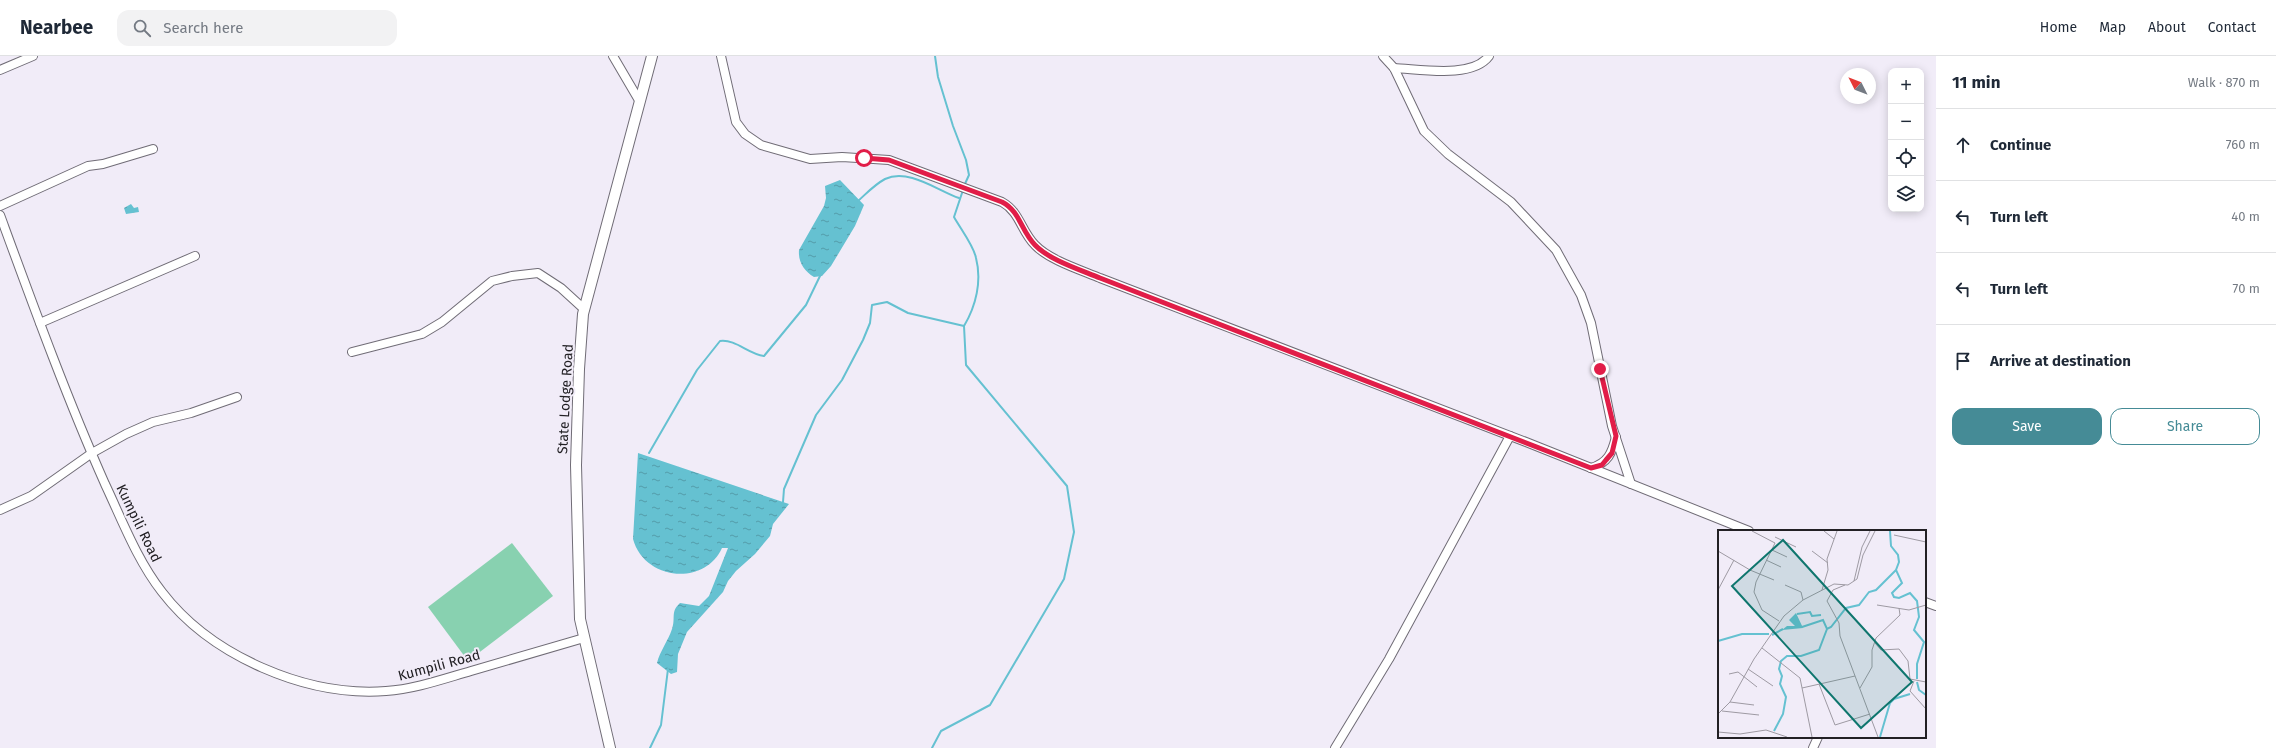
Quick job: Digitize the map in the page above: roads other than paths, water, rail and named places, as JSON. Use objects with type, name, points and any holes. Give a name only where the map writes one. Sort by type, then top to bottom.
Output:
[{"type":"street","points":[[0,70],[33,56]]},
{"type":"street","points":[[613,56],[640,102]]},
{"type":"street","name":"State Lodge Road","points":[[610,748],[580,619],[577,569],[576,465],[579,369],[584,309],[652,56]]},
{"type":"street","points":[[721,56],[736,122],[745,134],[756,142],[795,156],[810,158],[842,157],[889,160],[957,185],[1010,206],[1034,245],[1044,254],[1100,278],[1510,436],[1746,530]]},
{"type":"street","points":[[1383,56],[1394,68],[1424,131],[1448,154],[1511,202],[1556,250],[1581,295],[1591,323],[1612,426],[1631,484]]},
{"type":"street","points":[[1394,68],[1457,72],[1472,68],[1485,62],[1489,56]]},
{"type":"street","points":[[0,206],[88,166],[103,164],[154,149]]},
{"type":"street","name":"Kumpili Road","points":[[0,215],[40,323],[92,453],[135,550],[162,592],[198,630],[254,666],[304,683],[346,690],[384,691],[414,687],[584,638]]},
{"type":"street","points":[[40,323],[195,256]]},
{"type":"street","points":[[352,352],[422,334],[442,322],[492,281],[512,276],[538,273],[561,288],[584,309]]},
{"type":"street","points":[[0,510],[31,496],[92,453],[126,434],[153,422],[191,413],[237,397]]},
{"type":"street","points":[[1336,748],[1389,659],[1510,436]]},
{"type":"street","points":[[1591,468],[1602,465],[1612,453],[1616,436]]},
{"type":"street","points":[[1926,602],[1936,606]]},
{"type":"street","points":[[1813,748],[1818,738]]},
{"type":"water","points":[[840,180],[864,205],[855,226],[831,266],[822,276],[814,277],[802,266],[799,250],[824,206],[826,198],[825,186]]},
{"type":"water","points":[[131,204],[134,208],[138,207],[139,212],[126,214],[124,208]]},
{"type":"water","points":[[638,453],[789,504],[773,524],[770,536],[755,554],[736,571],[728,581],[723,592],[687,632],[678,654],[677,672],[671,674],[657,663],[672,629],[675,609],[680,603],[699,606],[709,596],[728,548],[722,548],[713,560],[702,569],[689,573],[675,574],[661,570],[649,563],[639,553],[633,539]]},
{"type":"waterway","points":[[935,56],[938,77],[953,126],[966,160],[969,175],[964,186]]},
{"type":"waterway","points":[[858,201],[881,181],[894,176],[913,178],[959,198]]},
{"type":"waterway","points":[[783,502],[784,489],[816,415],[842,380],[863,340],[870,323],[872,305],[887,302],[908,313],[964,326],[975,302],[978,284],[978,267],[975,253],[954,217],[963,190]]},
{"type":"waterway","points":[[649,453],[697,370],[720,341],[737,344],[753,353],[764,356],[806,305],[820,276]]},
{"type":"waterway","points":[[932,748],[941,731],[990,705],[1064,579],[1074,532],[1067,486],[966,365],[964,326]]},
{"type":"waterway","points":[[650,748],[661,725],[668,669]]}]
